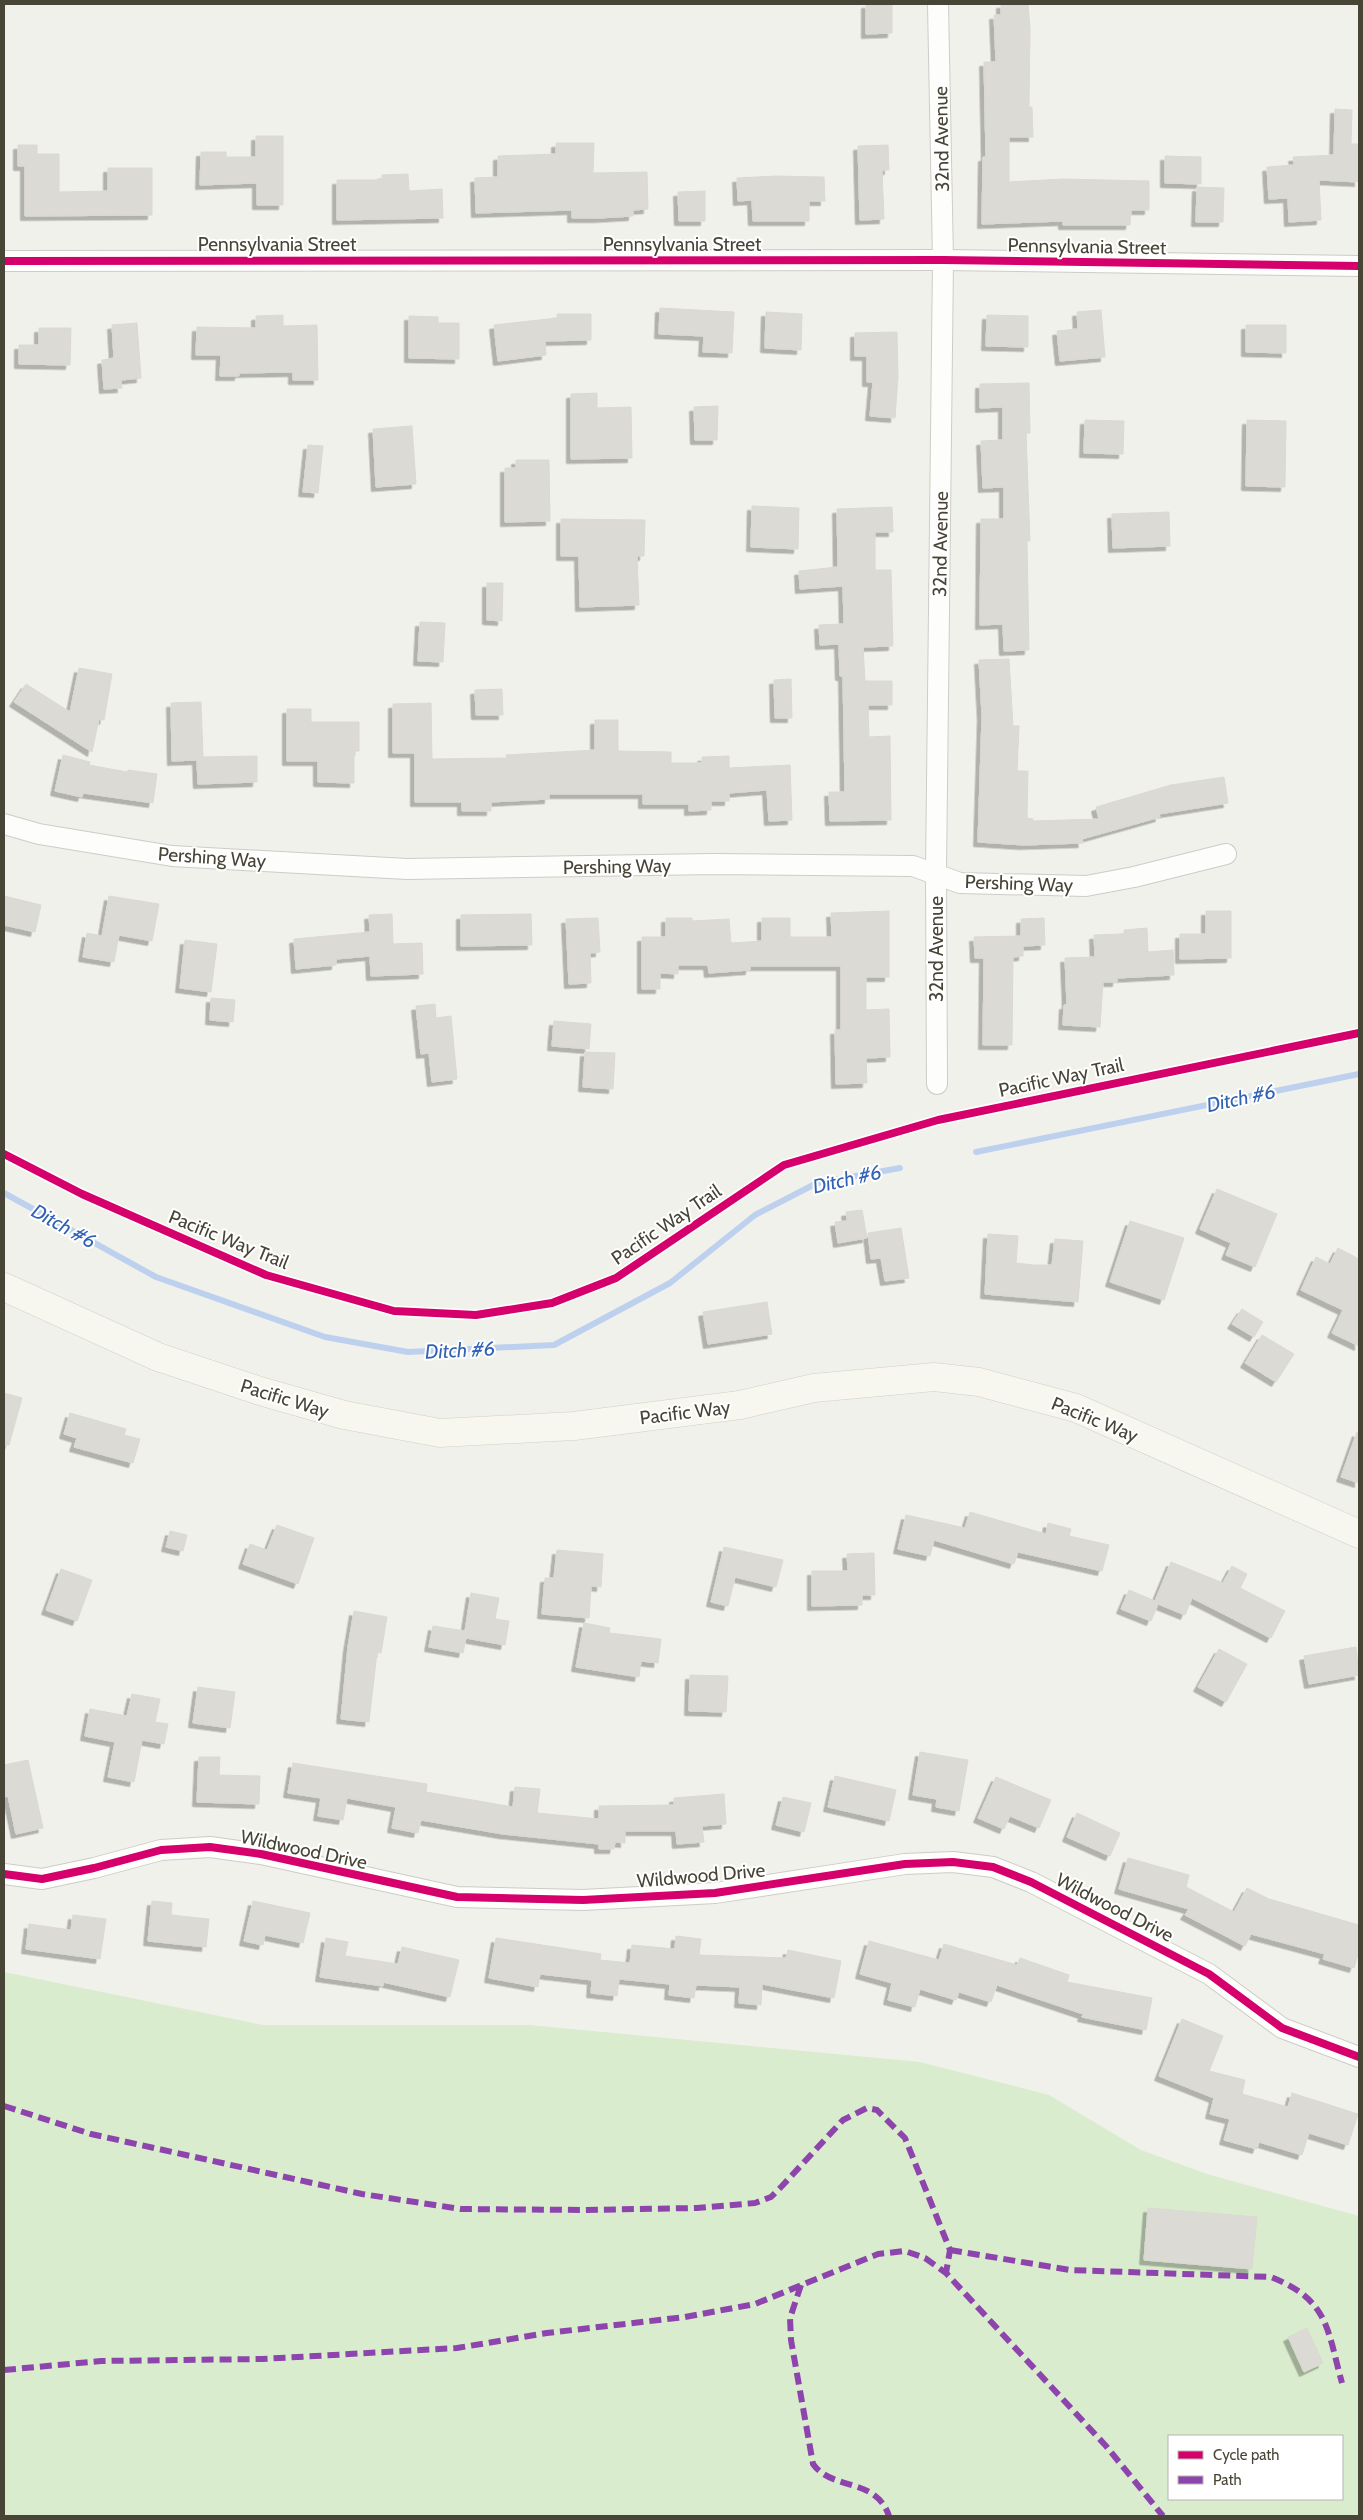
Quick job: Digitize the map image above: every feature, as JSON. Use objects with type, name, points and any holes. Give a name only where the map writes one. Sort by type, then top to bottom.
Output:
[{"type":"main road","name":"Pacific Way","points":[[4,1287],[158,1357],[260,1391],[344,1415],[440,1433],[574,1426],[740,1405],[801,1389],[819,1387],[934,1377],[979,1382],[1076,1408],[1359,1534]]},
{"type":"street","name":"32nd Avenue","points":[[938,4],[943,260],[936,872],[938,1084]]},
{"type":"street","name":"Pennsylvania Street","points":[[4,260],[943,260],[1359,266]]},
{"type":"street","name":"Pershing Way","points":[[4,824],[39,834],[172,856],[407,869],[793,865],[913,866],[936,872],[960,883],[1086,886],[1134,878],[1226,854]]},
{"type":"street","name":"Wildwood Drive","points":[[4,1874],[42,1879],[94,1868],[161,1850],[210,1847],[261,1854],[457,1898],[583,1900],[715,1893],[905,1864],[953,1862],[993,1867],[1031,1882],[1209,1974],[1282,2028],[1359,2057]]},
{"type":"green space","points":[[4,1972],[263,2025],[529,2025],[920,2062],[1049,2095],[1141,2150],[1207,2174],[1359,2216],[1359,2516],[4,2516]]},
{"type":"building","points":[[866,4],[892,4],[892,33],[866,34]]},
{"type":"building","points":[[1001,4],[1028,4],[1030,28],[1029,107],[1032,107],[1033,137],[1009,137],[1009,182],[1064,179],[1149,181],[1149,210],[1131,210],[1130,225],[1063,225],[1063,221],[982,224],[983,157],[986,157],[984,62],[996,62],[994,15],[1001,15]]},
{"type":"building","points":[[1335,109],[1352,110],[1351,144],[1359,144],[1359,182],[1319,180],[1321,220],[1289,222],[1288,198],[1269,199],[1267,167],[1294,165],[1293,157],[1334,155]]},
{"type":"building","points":[[256,136],[283,136],[283,205],[257,205],[257,183],[200,185],[201,152],[226,152],[226,157],[256,157]]},
{"type":"building","points":[[556,143],[594,143],[593,173],[647,172],[648,209],[633,210],[633,216],[599,218],[572,218],[572,210],[476,213],[475,178],[498,177],[498,156],[556,154]]},
{"type":"building","points":[[18,145],[37,145],[37,154],[59,154],[59,192],[108,191],[108,168],[152,168],[152,215],[25,216],[25,166],[18,166]]},
{"type":"building","points":[[888,145],[889,170],[882,170],[884,219],[860,220],[858,146]]},
{"type":"building","points":[[1165,156],[1201,157],[1201,184],[1165,183]]},
{"type":"building","points":[[408,174],[409,191],[442,189],[443,218],[337,220],[337,180],[382,180],[382,175]]},
{"type":"building","points":[[777,176],[824,177],[825,201],[809,201],[809,221],[753,221],[752,200],[738,201],[737,178]]},
{"type":"building","points":[[1197,187],[1224,188],[1223,222],[1196,222]]},
{"type":"building","points":[[705,191],[705,221],[679,221],[678,192]]},
{"type":"building","points":[[660,308],[734,312],[732,353],[703,352],[704,336],[659,334]]},
{"type":"building","points":[[1101,310],[1105,357],[1060,361],[1057,331],[1078,329],[1077,312]]},
{"type":"building","points":[[766,312],[802,314],[801,350],[765,348]]},
{"type":"building","points":[[557,314],[591,314],[591,340],[545,341],[546,355],[498,361],[494,325],[557,318]]},
{"type":"building","points":[[283,315],[283,326],[317,325],[318,380],[293,380],[293,372],[239,373],[239,376],[220,376],[221,355],[196,355],[197,327],[256,328],[256,316]]},
{"type":"building","points":[[987,315],[1028,316],[1028,347],[986,346]]},
{"type":"building","points":[[409,316],[438,317],[438,323],[459,323],[459,359],[409,358]]},
{"type":"building","points":[[137,323],[141,378],[121,380],[122,388],[104,389],[102,360],[114,358],[112,325]]},
{"type":"building","points":[[1246,325],[1286,325],[1286,353],[1246,352]]},
{"type":"building","points":[[39,328],[71,328],[70,365],[19,364],[19,345],[39,345]]},
{"type":"building","points":[[897,332],[898,377],[895,418],[870,416],[873,382],[867,382],[867,356],[855,356],[855,333]]},
{"type":"building","points":[[1029,383],[1030,433],[1026,433],[1030,541],[1027,541],[1029,650],[1004,651],[1003,624],[980,625],[981,519],[1004,519],[1004,487],[983,488],[981,441],[1003,440],[1003,407],[980,408],[980,384]]},
{"type":"building","points":[[597,393],[597,408],[631,407],[632,458],[571,459],[571,394]]},
{"type":"building","points":[[718,406],[717,440],[695,440],[694,407]]},
{"type":"building","points":[[1085,420],[1124,421],[1123,454],[1084,453]]},
{"type":"building","points":[[1247,420],[1286,421],[1285,487],[1246,486]]},
{"type":"building","points":[[412,426],[416,484],[376,487],[373,429]]},
{"type":"building","points":[[308,445],[323,446],[318,493],[303,492]]},
{"type":"building","points":[[516,460],[549,460],[550,521],[505,522],[505,468],[516,468]]},
{"type":"building","points":[[752,506],[799,508],[798,549],[751,547]]},
{"type":"building","points":[[892,507],[893,532],[875,532],[875,570],[891,570],[893,646],[863,647],[865,681],[892,681],[892,705],[868,705],[869,737],[890,736],[891,820],[830,821],[829,792],[845,792],[843,676],[840,676],[839,644],[820,645],[819,625],[844,624],[843,586],[800,589],[799,571],[838,567],[837,509]]},
{"type":"building","points":[[1169,512],[1170,546],[1113,548],[1112,514]]},
{"type":"building","points":[[561,519],[645,520],[644,556],[637,556],[639,605],[580,607],[579,556],[561,556]]},
{"type":"building","points":[[487,583],[503,583],[502,621],[487,620]]},
{"type":"building","points":[[420,622],[445,623],[443,662],[418,661]]},
{"type":"building","points":[[1009,659],[1013,726],[1019,726],[1017,771],[1028,771],[1027,818],[1033,819],[1033,821],[1099,819],[1096,807],[1171,785],[1224,777],[1228,803],[1159,814],[1160,817],[1082,839],[1083,843],[1024,845],[978,842],[982,716],[979,660]]},
{"type":"building","points":[[79,668],[112,674],[104,720],[99,719],[92,752],[14,702],[26,684],[70,712]]},
{"type":"building","points":[[791,679],[792,718],[775,718],[774,680]]},
{"type":"building","points":[[502,689],[503,715],[476,715],[475,690]]},
{"type":"building","points":[[201,702],[203,757],[257,756],[257,782],[198,784],[197,760],[172,761],[171,703]]},
{"type":"building","points":[[431,703],[432,759],[507,758],[506,755],[595,750],[595,720],[618,720],[618,751],[671,752],[671,763],[702,763],[702,757],[729,756],[729,768],[790,765],[792,820],[769,821],[767,790],[729,793],[729,801],[711,801],[711,810],[689,811],[689,804],[643,804],[643,794],[549,794],[549,799],[491,802],[491,811],[462,811],[462,802],[415,802],[415,753],[393,753],[393,704]]},
{"type":"building","points":[[287,709],[311,709],[311,722],[359,722],[359,751],[354,751],[354,783],[318,782],[318,761],[287,761]]},
{"type":"building","points":[[63,755],[90,762],[89,765],[127,772],[128,770],[157,774],[153,803],[83,793],[82,797],[55,791]]},
{"type":"building","points":[[4,896],[41,905],[35,932],[4,925]]},
{"type":"building","points":[[109,896],[159,904],[152,941],[119,935],[114,962],[83,957],[87,933],[102,936]]},
{"type":"building","points":[[889,911],[889,977],[866,977],[866,1010],[889,1009],[890,1057],[866,1058],[867,1083],[836,1084],[835,1030],[841,1030],[841,966],[750,966],[750,970],[709,973],[708,965],[678,965],[678,974],[660,973],[660,989],[642,989],[642,937],[666,937],[666,918],[692,918],[692,921],[729,919],[731,943],[762,941],[762,918],[790,918],[790,937],[832,937],[831,913]]},
{"type":"building","points":[[1206,911],[1231,911],[1231,958],[1180,959],[1180,934],[1206,934]]},
{"type":"building","points":[[392,914],[393,944],[422,943],[423,974],[371,976],[370,956],[336,959],[336,965],[296,969],[294,939],[370,932],[369,915]]},
{"type":"building","points":[[531,914],[532,945],[461,946],[461,915]]},
{"type":"building","points":[[598,918],[600,952],[590,953],[591,983],[569,984],[566,919]]},
{"type":"building","points":[[1044,918],[1045,945],[1023,946],[1023,956],[1013,957],[1012,1045],[983,1045],[984,958],[975,958],[974,937],[1021,936],[1021,919]]},
{"type":"building","points":[[1147,928],[1148,952],[1173,950],[1174,975],[1117,978],[1117,982],[1103,982],[1100,1027],[1063,1025],[1064,1005],[1067,1005],[1065,958],[1095,957],[1094,935],[1124,934],[1124,930]]},
{"type":"building","points":[[185,940],[217,944],[211,992],[180,988]]},
{"type":"building","points":[[211,998],[235,1000],[233,1022],[210,1020]]},
{"type":"building","points":[[435,1004],[436,1018],[451,1016],[457,1079],[432,1082],[429,1053],[421,1054],[416,1006]]},
{"type":"building","points":[[554,1021],[591,1024],[589,1049],[552,1046]]},
{"type":"building","points":[[585,1052],[615,1053],[613,1089],[583,1087]]},
{"type":"building","points":[[1217,1189],[1277,1214],[1255,1267],[1226,1255],[1231,1243],[1200,1229]]},
{"type":"building","points":[[862,1210],[867,1238],[838,1243],[835,1222],[847,1221],[846,1212]]},
{"type":"building","points":[[1130,1221],[1184,1238],[1164,1300],[1110,1282]]},
{"type":"building","points":[[901,1228],[909,1278],[885,1281],[881,1258],[871,1259],[868,1233]]},
{"type":"building","points":[[988,1234],[1018,1236],[1016,1263],[1034,1265],[1052,1265],[1055,1239],[1083,1241],[1078,1302],[985,1294]]},
{"type":"building","points":[[1338,1248],[1359,1259],[1359,1346],[1332,1333],[1343,1310],[1301,1290],[1316,1257],[1330,1264]]},
{"type":"building","points":[[767,1302],[772,1334],[708,1344],[703,1312]]},
{"type":"building","points":[[1242,1309],[1263,1322],[1254,1337],[1232,1324]]},
{"type":"building","points":[[1262,1335],[1294,1354],[1276,1382],[1245,1363]]},
{"type":"building","points":[[4,1393],[22,1398],[9,1445],[4,1445]]},
{"type":"building","points":[[70,1413],[126,1429],[124,1435],[140,1439],[133,1463],[74,1447],[77,1438],[64,1434]]},
{"type":"building","points":[[1357,1432],[1359,1433],[1359,1483],[1341,1477]]},
{"type":"building","points":[[970,1512],[1046,1534],[1048,1523],[1071,1529],[1069,1536],[1109,1545],[1102,1571],[1018,1552],[1014,1564],[934,1540],[930,1556],[898,1549],[906,1515],[965,1528]]},
{"type":"building","points":[[277,1525],[314,1538],[298,1584],[243,1564],[250,1544],[267,1550]]},
{"type":"building","points":[[170,1531],[187,1535],[183,1551],[166,1547]]},
{"type":"building","points":[[724,1547],[783,1560],[776,1587],[735,1577],[728,1606],[711,1602]]},
{"type":"building","points":[[557,1550],[603,1554],[601,1587],[591,1586],[589,1618],[542,1614],[545,1578],[554,1578]]},
{"type":"building","points":[[874,1553],[875,1595],[862,1595],[862,1605],[812,1606],[812,1571],[848,1571],[847,1554]]},
{"type":"building","points":[[1171,1562],[1223,1583],[1232,1566],[1247,1574],[1240,1588],[1285,1611],[1271,1638],[1192,1598],[1185,1615],[1158,1604],[1151,1621],[1121,1609],[1129,1590],[1155,1601]]},
{"type":"building","points":[[61,1569],[92,1580],[77,1621],[46,1610]]},
{"type":"building","points":[[471,1593],[499,1598],[495,1619],[509,1621],[505,1645],[466,1638],[463,1653],[429,1647],[433,1626],[465,1631]]},
{"type":"building","points":[[354,1611],[387,1617],[381,1653],[377,1652],[369,1722],[341,1719],[348,1647]]},
{"type":"building","points":[[584,1623],[610,1628],[609,1633],[661,1639],[658,1663],[641,1661],[639,1677],[576,1667]]},
{"type":"building","points":[[1356,1647],[1359,1675],[1309,1684],[1304,1656]]},
{"type":"building","points":[[1219,1649],[1247,1664],[1226,1702],[1198,1687]]},
{"type":"building","points":[[690,1675],[728,1676],[726,1712],[689,1711]]},
{"type":"building","points":[[198,1687],[235,1692],[230,1728],[193,1723]]},
{"type":"building","points":[[132,1694],[160,1699],[155,1722],[168,1724],[164,1744],[142,1740],[134,1782],[108,1777],[115,1742],[85,1736],[90,1709],[127,1716]]},
{"type":"building","points":[[920,1752],[968,1760],[959,1811],[936,1807],[937,1799],[913,1795]]},
{"type":"building","points":[[199,1757],[220,1757],[219,1775],[260,1776],[259,1804],[197,1802]]},
{"type":"building","points":[[28,1760],[43,1828],[16,1834],[8,1796],[4,1797],[4,1765]]},
{"type":"building","points":[[293,1763],[427,1784],[426,1792],[513,1807],[515,1787],[540,1789],[537,1813],[599,1819],[599,1806],[674,1805],[674,1798],[724,1794],[726,1824],[702,1826],[704,1842],[677,1844],[676,1831],[625,1831],[625,1843],[615,1842],[614,1849],[599,1849],[599,1844],[503,1834],[421,1820],[418,1833],[392,1828],[396,1807],[347,1798],[343,1820],[318,1816],[321,1798],[288,1793]]},
{"type":"building","points":[[835,1776],[896,1790],[889,1821],[828,1807]]},
{"type":"building","points":[[996,1777],[1051,1800],[1039,1828],[1010,1816],[1004,1829],[978,1818]]},
{"type":"building","points":[[783,1797],[811,1803],[804,1832],[776,1825]]},
{"type":"building","points":[[1077,1813],[1120,1833],[1110,1856],[1067,1837]]},
{"type":"building","points":[[1128,1858],[1189,1875],[1186,1887],[1234,1912],[1247,1888],[1269,1899],[1359,1925],[1359,1951],[1354,1968],[1323,1959],[1325,1954],[1251,1934],[1245,1946],[1185,1915],[1189,1909],[1119,1889]]},
{"type":"building","points":[[152,1901],[172,1903],[171,1915],[209,1919],[206,1947],[148,1941]]},
{"type":"building","points":[[253,1901],[310,1913],[303,1943],[265,1935],[263,1945],[244,1941]]},
{"type":"building","points":[[73,1915],[106,1919],[100,1959],[26,1949],[29,1924],[71,1930]]},
{"type":"building","points":[[676,1936],[701,1939],[699,1955],[786,1958],[788,1950],[841,1961],[834,1998],[762,1984],[761,2005],[739,2003],[740,1987],[696,1985],[694,1998],[669,1995],[670,1984],[619,1979],[617,1996],[591,1993],[592,1980],[540,1974],[538,1987],[489,1978],[496,1938],[601,1954],[600,1960],[630,1963],[632,1945],[675,1949]]},
{"type":"building","points":[[326,1938],[348,1942],[345,1956],[398,1964],[402,1947],[459,1960],[450,1997],[383,1982],[383,1986],[320,1977]]},
{"type":"building","points":[[869,1941],[939,1960],[944,1944],[1017,1965],[1020,1958],[1069,1975],[1067,1982],[1152,1998],[1146,2030],[1082,2017],[1083,2014],[997,1985],[991,2002],[959,1992],[956,2000],[920,1989],[915,2007],[888,2000],[892,1983],[860,1974]]},
{"type":"building","points":[[1182,2019],[1223,2036],[1209,2071],[1245,2080],[1242,2094],[1288,2107],[1292,2093],[1358,2114],[1348,2145],[1309,2133],[1302,2155],[1259,2142],[1257,2149],[1224,2140],[1230,2119],[1210,2114],[1214,2098],[1159,2076]]},
{"type":"building","points":[[1148,2208],[1257,2217],[1252,2269],[1144,2260]]},
{"type":"building","points":[[1307,2328],[1323,2363],[1304,2372],[1288,2337]]},
{"type":"waterway","name":"Ditch #6","points":[[976,1152],[1359,1074]]},
{"type":"waterway","name":"Ditch #6","points":[[4,1193],[156,1277],[325,1337],[408,1352],[554,1345],[670,1283],[755,1215],[817,1183],[900,1168]]},
{"type":"marked path","points":[[4,2106],[91,2134],[362,2194],[461,2209],[584,2210],[697,2208],[755,2203],[771,2197],[843,2120],[867,2108],[877,2110],[905,2138],[950,2250],[946,2273]]},
{"type":"marked path","points":[[950,2250],[1070,2270],[1271,2277],[1290,2286],[1315,2306],[1323,2318],[1328,2332],[1342,2383]]},
{"type":"marked path","points":[[4,2370],[101,2361],[262,2359],[457,2348],[547,2333],[685,2317],[755,2304],[878,2254],[905,2251],[925,2258],[946,2273],[1106,2446],[1163,2516]]},
{"type":"marked path","points":[[801,2285],[790,2318],[791,2340],[813,2464],[831,2478],[874,2495],[883,2504],[889,2516]]},
{"type":"cycle path","points":[[4,261],[943,260],[1359,266]]},
{"type":"cycle path","name":"Pacific Way Trail","points":[[4,1154],[82,1194],[266,1275],[394,1311],[476,1315],[552,1303],[616,1278],[784,1165],[938,1120],[1359,1033]]},
{"type":"cycle path","points":[[4,1874],[42,1879],[94,1868],[161,1850],[210,1847],[261,1854],[457,1897],[583,1900],[715,1893],[905,1864],[953,1862],[993,1867],[1031,1882],[1209,1974],[1282,2028],[1359,2057]]}]
